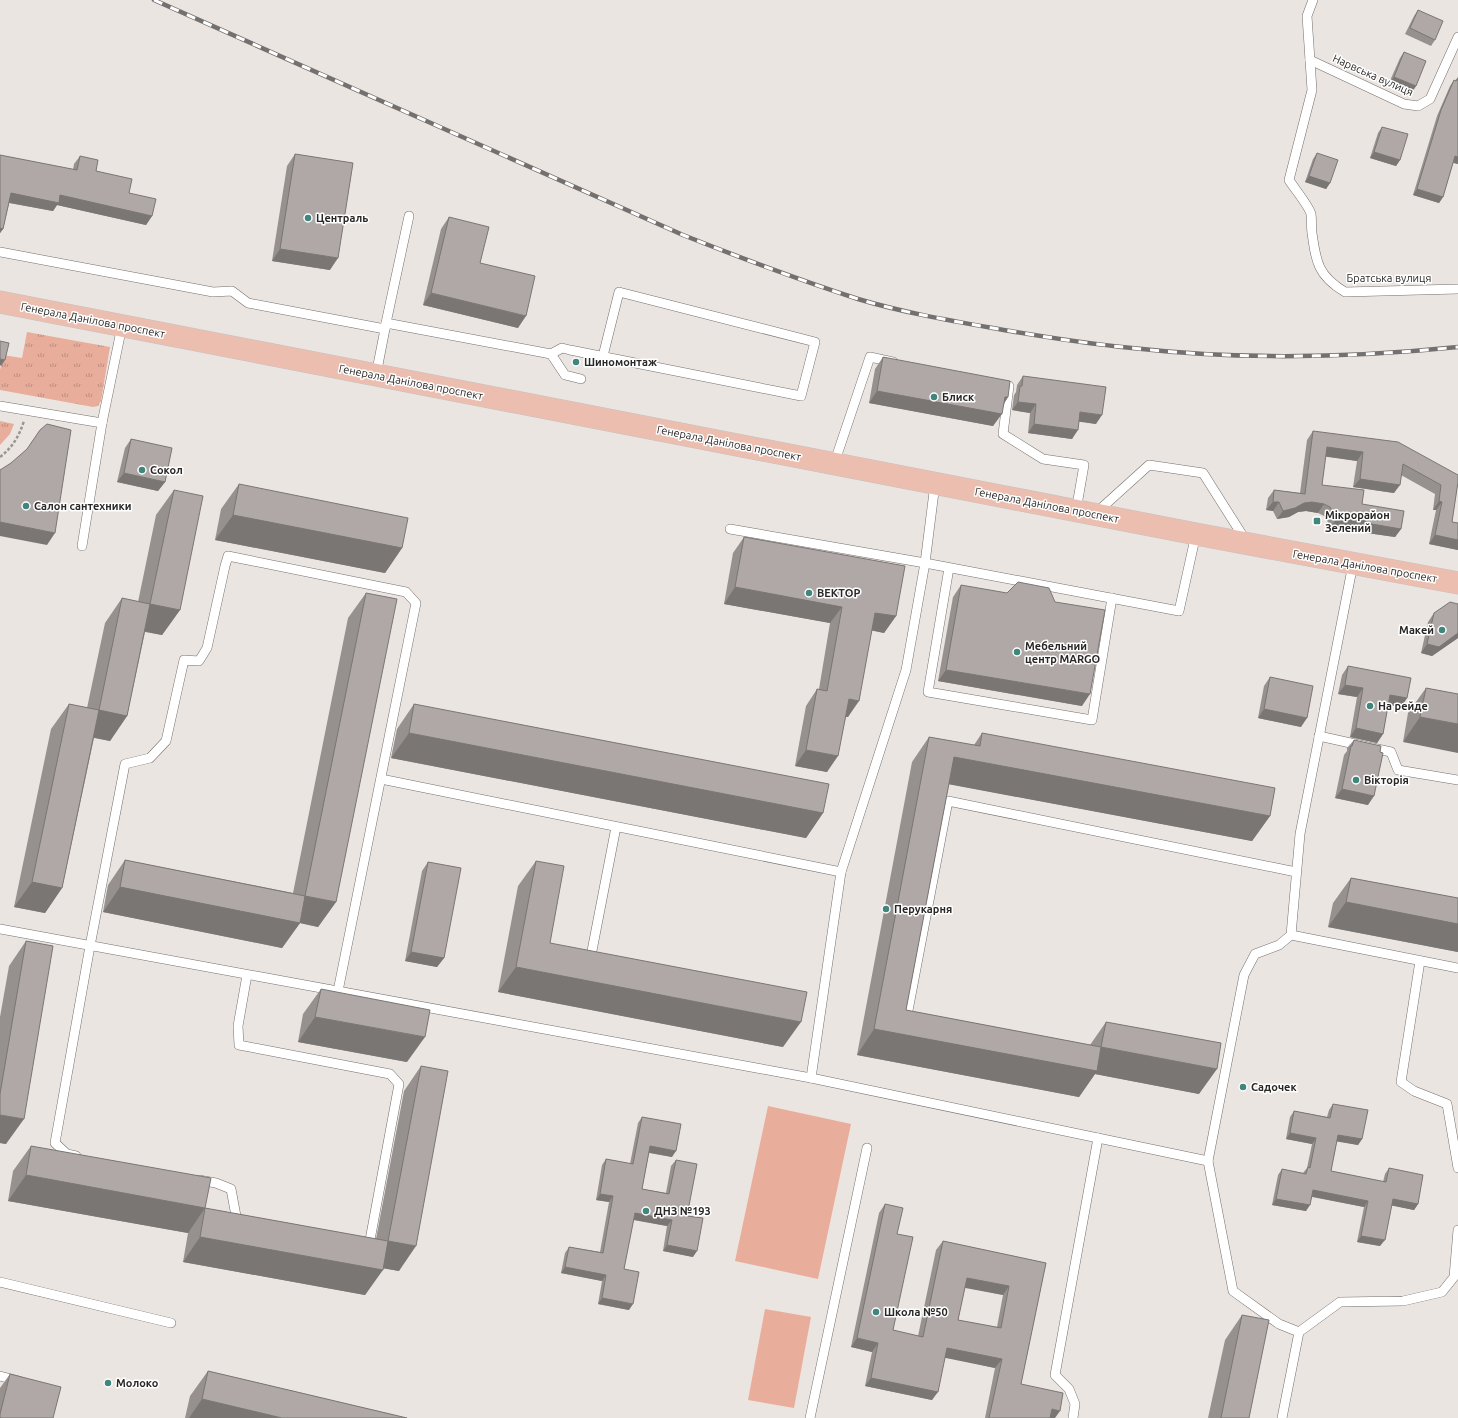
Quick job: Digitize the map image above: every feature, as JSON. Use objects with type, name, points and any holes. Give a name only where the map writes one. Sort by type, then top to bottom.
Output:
[{"type":"main road","name":"Генерала Данілова проспект","points":[[0,302],[1196,534],[1458,583]]},
{"type":"lane","name":"Братська вулиця","points":[[1313,0],[1307,16],[1312,90],[1289,180],[1311,213],[1312,232],[1317,261],[1321,272],[1332,284],[1345,292],[1458,289]]},
{"type":"lane","name":"Нарвська вулиця","points":[[1310,60],[1404,104],[1418,106],[1430,99],[1458,37]]},
{"type":"lane","points":[[376,375],[409,216]]},
{"type":"lane","points":[[0,252],[213,292],[232,290],[248,304],[551,354],[562,348],[801,396],[815,342],[618,292],[603,356]]},
{"type":"lane","points":[[82,546],[102,423],[122,326]]},
{"type":"lane","points":[[551,354],[564,375],[581,379]]},
{"type":"lane","points":[[834,464],[870,357],[900,363]]},
{"type":"lane","points":[[1001,384],[1009,386],[1003,434],[1043,459],[1084,465],[1086,512]]},
{"type":"lane","points":[[0,406],[102,423]]},
{"type":"lane","points":[[1086,512],[1149,465],[1203,473],[1248,544]]},
{"type":"lane","points":[[811,1078],[841,872],[906,670],[924,563],[935,483]]},
{"type":"lane","points":[[730,529],[924,563],[1179,611],[1196,534]]},
{"type":"lane","points":[[82,1157],[67,1154],[55,1143],[90,946],[125,764],[150,758],[166,741],[184,660],[199,661],[207,648],[228,556],[406,592],[416,603],[338,991]]},
{"type":"lane","points":[[1299,1332],[1279,1324],[1233,1291],[1208,1161],[1244,974],[1255,954],[1278,945],[1291,935],[1300,834],[1353,564]]},
{"type":"lane","points":[[949,568],[928,692],[1092,720],[1112,598]]},
{"type":"lane","points":[[1319,736],[1391,752],[1398,770],[1458,780]]},
{"type":"lane","points":[[381,779],[841,872]]},
{"type":"lane","points":[[906,1026],[948,801],[1296,872]]},
{"type":"lane","points":[[590,961],[616,827]]},
{"type":"lane","points":[[0,930],[811,1078],[1208,1161]]},
{"type":"lane","points":[[1291,935],[1458,968]]},
{"type":"lane","points":[[1420,960],[1401,1082],[1414,1091],[1447,1104],[1458,1168]]},
{"type":"lane","points":[[246,975],[238,1026],[239,1045],[390,1074],[399,1084],[370,1240],[360,1245],[352,1244]]},
{"type":"lane","points":[[1073,1418],[1075,1404],[1069,1388],[1055,1375],[1098,1138]]},
{"type":"lane","points":[[810,1418],[867,1148]]},
{"type":"lane","points":[[192,1178],[216,1183],[231,1189],[236,1216],[244,1224],[252,1225]]},
{"type":"lane","points":[[1282,1418],[1299,1332],[1340,1302],[1403,1301],[1442,1292],[1454,1277],[1458,1230]]},
{"type":"lane","points":[[0,1282],[171,1323]]},
{"type":"lane","points":[[0,1376],[30,1383]]},
{"type":"path","points":[[0,457],[10,450],[19,436],[28,411]]},
{"type":"green space","points":[[27,332],[110,347],[101,401],[98,406],[93,407],[0,390],[0,370],[3,355],[22,358]]},
{"type":"green space","points":[[0,421],[14,424],[10,434],[0,445]]},
{"type":"green space","points":[[768,1106],[851,1124],[818,1279],[735,1261]]},
{"type":"green space","points":[[765,1309],[811,1317],[794,1408],[748,1400]]},
{"type":"building","points":[[1418,10],[1443,21],[1435,40],[1410,28]]},
{"type":"building","points":[[1404,52],[1426,61],[1416,86],[1394,77]]},
{"type":"building","points":[[1458,78],[1458,157],[1455,156],[1443,197],[1417,189],[1441,110],[1454,80],[1456,81]]},
{"type":"building","points":[[1382,127],[1408,134],[1400,160],[1374,152]]},
{"type":"building","points":[[1317,153],[1338,160],[1330,183],[1309,176]]},
{"type":"building","name":"Централь","points":[[295,154],[353,163],[338,258],[280,249]]},
{"type":"building","points":[[0,155],[77,170],[80,156],[98,160],[96,171],[132,179],[129,193],[156,199],[152,216],[60,195],[59,203],[11,193],[3,229],[0,228]]},
{"type":"building","points":[[449,217],[489,227],[480,263],[535,276],[526,316],[431,293]]},
{"type":"building","points":[[0,341],[9,343],[5,360],[0,359]]},
{"type":"building","points":[[883,357],[1010,381],[1008,397],[1005,397],[1002,414],[877,391]]},
{"type":"building","points":[[1023,376],[1106,387],[1102,415],[1080,412],[1078,430],[1034,424],[1036,404],[1018,402]]},
{"type":"building","name":"Салон сантехники","points":[[47,424],[71,430],[55,533],[0,522],[0,470],[11,463],[27,449],[40,430]]},
{"type":"building","points":[[1313,431],[1398,442],[1458,475],[1452,522],[1458,523],[1458,540],[1435,535],[1442,502],[1439,501],[1441,485],[1403,464],[1400,485],[1360,479],[1363,452],[1327,447],[1322,485],[1364,490],[1362,504],[1404,511],[1401,529],[1366,523],[1366,521],[1337,518],[1330,507],[1324,504],[1312,502],[1304,503],[1295,508],[1283,511],[1279,502],[1273,502],[1274,490],[1305,494]]},
{"type":"building","name":"Сокол","points":[[131,439],[172,448],[165,482],[124,473]]},
{"type":"building","points":[[239,484],[408,518],[402,548],[233,515]]},
{"type":"building","points":[[174,490],[203,496],[180,610],[150,604]]},
{"type":"building","points":[[744,537],[905,566],[896,616],[875,613],[859,701],[849,699],[838,756],[806,750],[817,689],[827,691],[842,607],[735,587]]},
{"type":"building","name":"Мебельний центр MARGO","points":[[1018,582],[1049,588],[1055,602],[1105,610],[1090,694],[946,670],[961,585],[1007,593]]},
{"type":"building","points":[[366,593],[397,599],[336,902],[305,896]]},
{"type":"building","points":[[122,598],[150,604],[127,716],[99,710]]},
{"type":"building","name":"Макей","points":[[1450,602],[1458,604],[1458,633],[1439,647],[1427,644],[1434,613]]},
{"type":"building","name":"На рейде","points":[[1348,666],[1411,678],[1407,698],[1390,695],[1383,734],[1356,728],[1363,688],[1345,685]]},
{"type":"building","points":[[1270,677],[1313,686],[1307,718],[1264,709]]},
{"type":"building","points":[[1426,688],[1458,694],[1458,724],[1420,717]]},
{"type":"building","points":[[69,704],[99,710],[62,888],[32,882]]},
{"type":"building","points":[[414,704],[829,784],[823,813],[409,733]]},
{"type":"building","points":[[982,733],[1275,788],[1270,816],[954,757],[906,1010],[1101,1047],[1097,1071],[874,1029],[929,737],[980,746]]},
{"type":"building","points":[[1354,740],[1381,746],[1380,752],[1383,753],[1374,796],[1342,789],[1351,746]]},
{"type":"building","points":[[125,860],[305,896],[300,923],[120,887]]},
{"type":"building","points":[[536,861],[564,866],[550,943],[807,992],[801,1022],[516,967]]},
{"type":"building","points":[[428,862],[461,868],[444,958],[411,952]]},
{"type":"building","points":[[1351,878],[1458,898],[1458,924],[1346,902]]},
{"type":"building","points":[[26,941],[53,946],[24,1119],[0,1115],[0,1094]]},
{"type":"building","points":[[321,989],[430,1010],[425,1037],[315,1017]]},
{"type":"building","points":[[1106,1022],[1221,1043],[1217,1069],[1101,1047]]},
{"type":"building","points":[[421,1066],[448,1071],[416,1246],[388,1241]]},
{"type":"building","points":[[1333,1104],[1368,1110],[1362,1139],[1338,1135],[1331,1171],[1386,1182],[1389,1168],[1423,1175],[1418,1204],[1393,1199],[1385,1240],[1361,1236],[1368,1201],[1313,1190],[1310,1205],[1276,1199],[1282,1169],[1306,1174],[1308,1167],[1310,1168],[1316,1138],[1290,1133],[1294,1111],[1330,1118]]},
{"type":"building","name":"ДНЗ №193","points":[[642,1117],[681,1124],[676,1151],[650,1146],[642,1189],[669,1194],[676,1160],[697,1164],[687,1216],[703,1218],[697,1251],[667,1245],[672,1220],[635,1213],[624,1269],[639,1272],[633,1304],[602,1298],[606,1275],[565,1267],[569,1247],[603,1253],[613,1196],[600,1194],[606,1159],[633,1164]]},
{"type":"building","points":[[31,1146],[211,1178],[205,1208],[26,1175]]},
{"type":"building","name":"Школа №50","points":[[885,1204],[903,1208],[897,1234],[913,1237],[893,1330],[923,1337],[943,1241],[1046,1263],[1021,1384],[1063,1393],[1060,1411],[1052,1409],[1050,1418],[989,1418],[1002,1359],[947,1348],[938,1392],[871,1378],[878,1343],[857,1338]],"holes":[[[967,1278],[1009,1286],[1001,1328],[958,1320]]]},
{"type":"building","points":[[205,1208],[388,1241],[383,1270],[200,1237]]},
{"type":"building","points":[[1242,1315],[1269,1320],[1249,1418],[1221,1418]]},
{"type":"building","points":[[208,1371],[407,1418],[282,1418],[202,1399]]},
{"type":"building","points":[[10,1374],[61,1387],[53,1418],[0,1418]]},
{"type":"railway","points":[[154,0],[683,235],[858,299],[934,317],[1041,336],[1101,345],[1173,352],[1254,356],[1295,356],[1417,351],[1458,347]]},
{"type":"place","name":"Централь","points":[[308,218]]},
{"type":"place","name":"Шиномонтаж","points":[[576,362]]},
{"type":"place","name":"Блиск","points":[[934,397]]},
{"type":"place","name":"Сокол","points":[[142,470]]},
{"type":"place","name":"Салон сантехники","points":[[26,506]]},
{"type":"place","name":"Мікрорайон Зелений","points":[[1317,521]]},
{"type":"place","name":"ВЕКТОР","points":[[809,593]]},
{"type":"place","name":"Макей","points":[[1442,630]]},
{"type":"place","name":"Мебельний центр MARGO","points":[[1017,652]]},
{"type":"place","name":"На рейде","points":[[1370,706]]},
{"type":"place","name":"Вікторія","points":[[1356,780]]},
{"type":"place","name":"Перукарня","points":[[886,909]]},
{"type":"place","name":"Садочек","points":[[1243,1087]]},
{"type":"place","name":"ДНЗ №193","points":[[646,1211]]},
{"type":"place","name":"Школа №50","points":[[876,1312]]},
{"type":"place","name":"Молоко","points":[[108,1383]]}]
